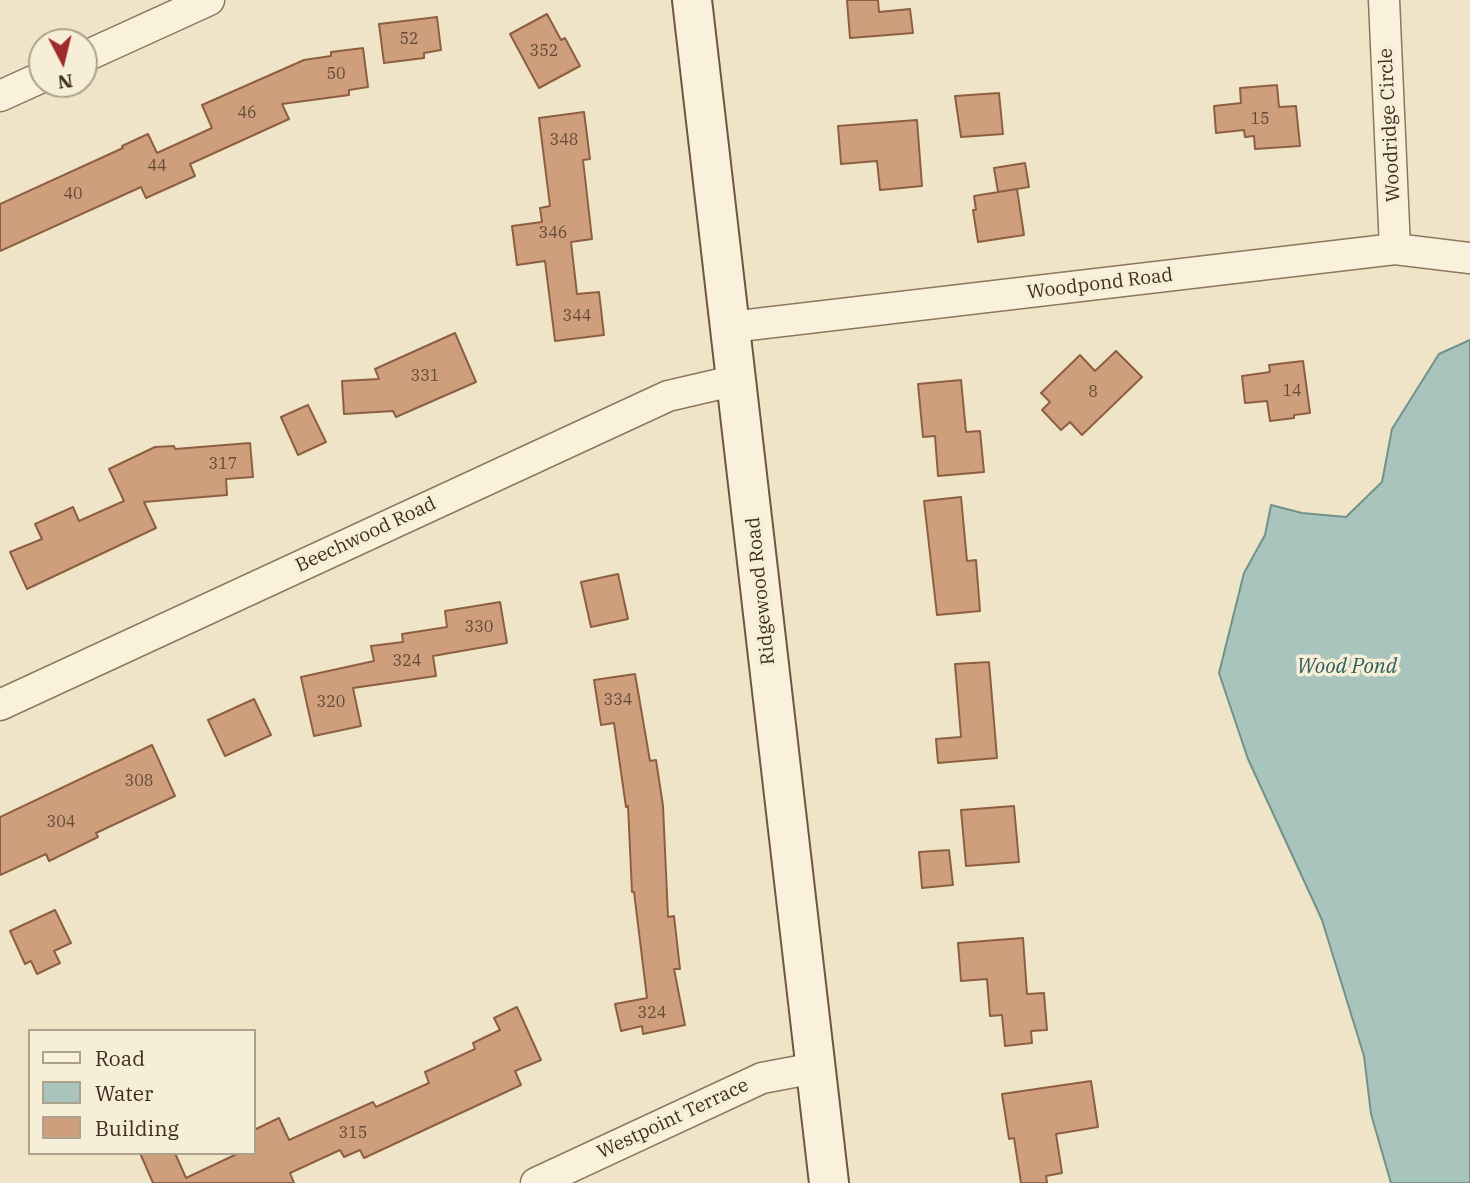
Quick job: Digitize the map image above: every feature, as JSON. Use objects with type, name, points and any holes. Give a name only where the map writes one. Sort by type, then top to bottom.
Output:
[{"type":"main road","name":"Ridgewood Road","points":[[692,0],[829,1183]]},
{"type":"street","points":[[98,51],[209,0]]},
{"type":"street","name":"Woodridge Circle","points":[[1384,0],[1395,249]]},
{"type":"street","points":[[0,96],[28,83]]},
{"type":"street","name":"Woodpond Road","points":[[731,327],[1395,249],[1470,258]]},
{"type":"street","name":"Beechwood Road","points":[[0,705],[668,396],[737,380]]},
{"type":"street","name":"Westpoint Terrace","points":[[536,1183],[762,1078],[815,1068]]},
{"type":"water","name":"Wood Pond","points":[[1470,340],[1470,1183],[1391,1183],[1371,1114],[1364,1056],[1322,920],[1248,759],[1219,673],[1244,573],[1265,535],[1271,505],[1302,513],[1346,517],[1382,482],[1392,429],[1439,354]]},
{"type":"building","points":[[847,0],[878,0],[879,12],[910,9],[913,33],[850,38]]},
{"type":"building","points":[[547,14],[561,40],[565,38],[580,66],[539,88],[510,34]]},
{"type":"building","points":[[437,17],[441,50],[424,53],[424,58],[384,63],[379,24]]},
{"type":"building","points":[[363,48],[368,87],[349,90],[349,95],[282,104],[289,119],[190,164],[195,176],[146,198],[141,187],[0,251],[0,204],[148,134],[157,153],[212,128],[202,105],[304,60],[331,56],[331,52]]},
{"type":"building","points":[[1277,85],[1279,107],[1296,106],[1300,146],[1255,149],[1254,136],[1245,137],[1244,130],[1216,133],[1214,106],[1241,103],[1240,88]]},
{"type":"building","points":[[999,93],[1003,134],[961,137],[955,96]]},
{"type":"building","points":[[584,112],[590,159],[583,160],[592,239],[571,242],[577,294],[599,292],[604,335],[555,341],[545,261],[517,265],[512,226],[542,222],[540,208],[550,206],[539,118]]},
{"type":"building","points":[[917,120],[922,186],[880,190],[877,161],[841,164],[838,126]]},
{"type":"building","points":[[1025,163],[1029,187],[998,192],[994,168]]},
{"type":"building","points":[[1017,189],[1024,235],[978,242],[973,210],[976,210],[974,196]]},
{"type":"building","points":[[455,333],[476,382],[396,417],[393,411],[344,414],[342,381],[379,379],[375,369]]},
{"type":"building","points":[[1116,351],[1142,377],[1082,435],[1070,422],[1061,430],[1042,410],[1050,402],[1041,393],[1080,355],[1095,371]]},
{"type":"building","points":[[1303,361],[1310,413],[1270,421],[1267,401],[1245,403],[1242,376],[1270,372],[1269,365]]},
{"type":"building","points":[[961,380],[966,432],[980,431],[984,472],[938,476],[935,436],[923,437],[918,384]]},
{"type":"building","points":[[308,405],[326,442],[298,455],[281,417]]},
{"type":"building","points":[[250,443],[253,477],[226,479],[227,495],[144,502],[156,528],[27,589],[10,552],[42,539],[35,524],[73,507],[79,521],[124,501],[109,469],[155,447],[174,446],[175,449]]},
{"type":"building","points":[[961,497],[967,561],[976,560],[980,611],[937,615],[924,501]]},
{"type":"building","points":[[618,574],[628,619],[591,627],[581,582]]},
{"type":"building","points":[[500,602],[507,643],[433,656],[436,676],[353,688],[361,726],[314,736],[301,677],[374,661],[371,646],[403,642],[402,634],[447,627],[445,611]]},
{"type":"building","points":[[989,662],[997,758],[938,763],[936,739],[961,737],[955,664]]},
{"type":"building","points":[[635,674],[650,761],[656,760],[663,806],[668,917],[674,916],[680,969],[674,969],[685,1025],[643,1034],[642,1026],[621,1031],[615,1004],[647,998],[632,892],[628,806],[626,807],[614,723],[601,725],[594,680]]},
{"type":"building","points":[[254,699],[271,735],[225,756],[208,720]]},
{"type":"building","points":[[152,745],[175,796],[96,833],[98,837],[49,861],[46,854],[0,875],[0,817]]},
{"type":"building","points":[[1014,806],[1019,862],[966,866],[961,810]]},
{"type":"building","points":[[949,850],[953,885],[922,888],[919,852]]},
{"type":"building","points":[[55,910],[71,943],[54,951],[60,963],[37,974],[31,961],[25,964],[10,931]]},
{"type":"building","points":[[1023,938],[1027,994],[1044,993],[1047,1030],[1031,1031],[1032,1043],[1005,1046],[1002,1015],[990,1016],[987,979],[961,981],[958,943]]},
{"type":"building","points":[[517,1007],[541,1060],[515,1071],[521,1085],[364,1158],[360,1150],[344,1157],[340,1150],[290,1173],[294,1183],[153,1183],[141,1155],[176,1155],[186,1178],[235,1155],[256,1155],[256,1129],[279,1118],[289,1140],[373,1102],[376,1107],[429,1083],[425,1072],[475,1049],[473,1043],[500,1030],[494,1018]]},
{"type":"building","points":[[1091,1081],[1098,1127],[1056,1134],[1062,1173],[1046,1176],[1047,1183],[1021,1183],[1014,1138],[1009,1139],[1002,1094]]}]
